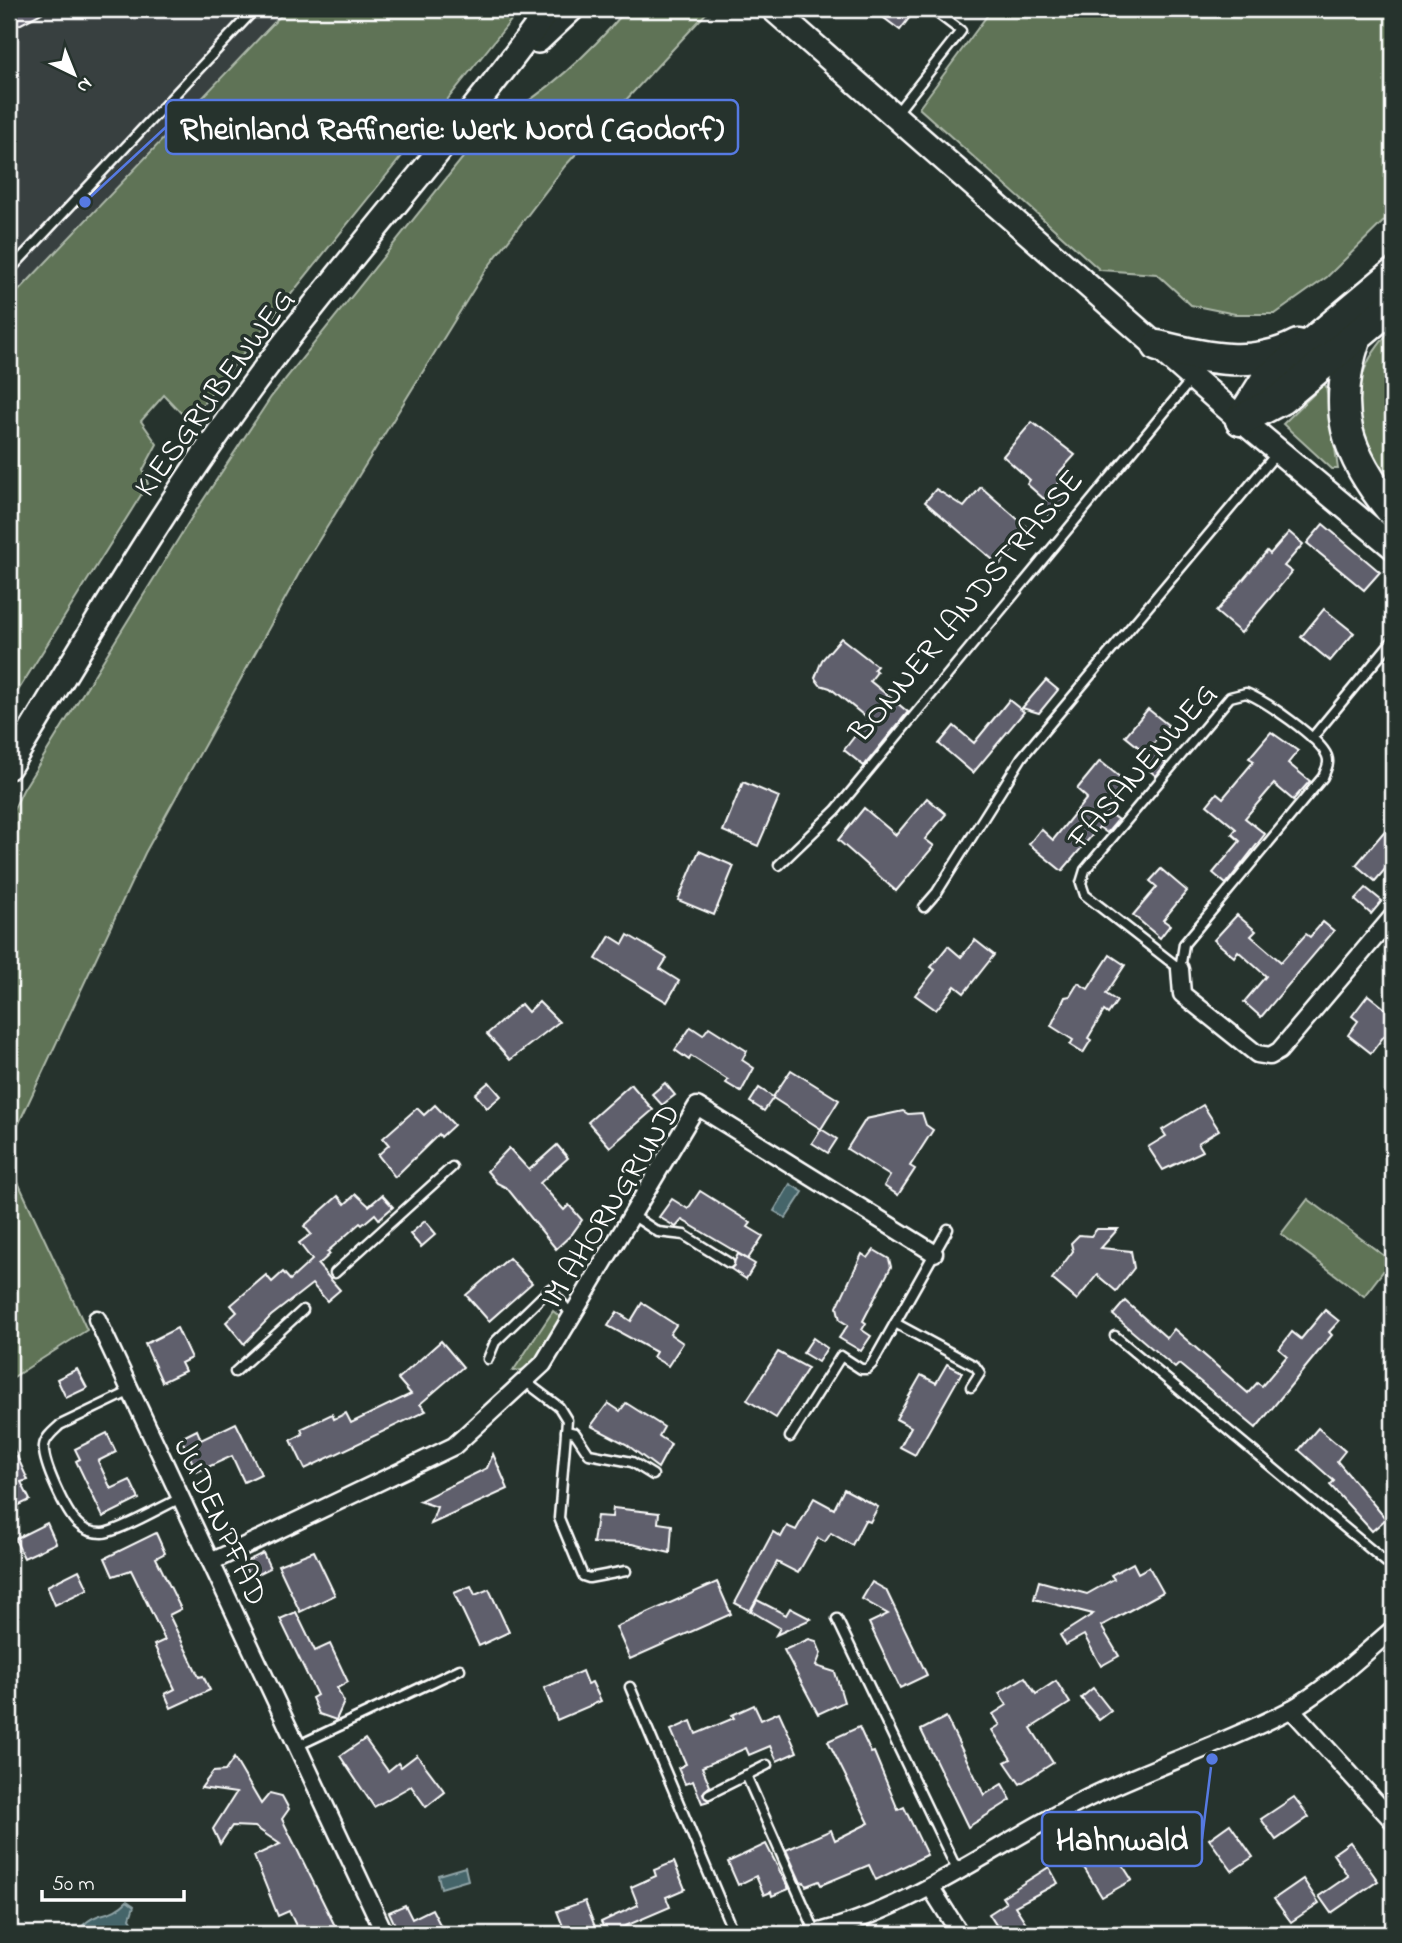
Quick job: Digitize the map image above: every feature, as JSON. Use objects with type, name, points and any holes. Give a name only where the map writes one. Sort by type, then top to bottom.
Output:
[{"type":"highway","points":[[1241,420],[1265,382],[1317,335],[1393,275]]},
{"type":"highway","points":[[1241,420],[1281,399],[1393,305]]},
{"type":"highway","points":[[1158,346],[1235,361],[1282,354],[1317,335]]},
{"type":"highway","points":[[1356,336],[1346,363],[1342,393],[1343,420],[1355,455],[1393,513]]},
{"type":"main road","name":"KIESGRUBENWEG","points":[[9,768],[170,501],[276,354],[500,76],[549,9]]},
{"type":"main road","name":"KIESGRUBENWEG","points":[[500,76],[572,9]]},
{"type":"main road","points":[[773,9],[893,118],[1241,420],[1393,547]]},
{"type":"street","points":[[1180,969],[1182,995],[1258,1054],[1270,1056],[1279,1051],[1393,916]]},
{"type":"street","name":"IM AHORNGRUND","points":[[211,1562],[454,1446],[526,1382],[543,1364],[697,1106],[934,1253]]},
{"type":"street","name":"JUDENPFAD","points":[[97,1319],[385,1934]]},
{"type":"street","points":[[813,1934],[860,1921],[931,1888],[1088,1798],[1291,1709],[1393,1629]]},
{"type":"street","points":[[1291,1709],[1393,1821]]},
{"type":"street","points":[[931,1888],[960,1934]]},
{"type":"lane","points":[[10,266],[255,9]]},
{"type":"lane","points":[[893,118],[961,31],[932,9]]},
{"type":"lane","name":"BONNER LANDSTRASSE","points":[[779,865],[836,810],[1193,378]]},
{"type":"lane","points":[[923,907],[937,892],[1022,757],[1278,452]]},
{"type":"lane","points":[[1180,969],[1184,944],[1323,777],[1329,764],[1326,753],[1312,738],[1393,640]]},
{"type":"lane","name":"FASANENWEG","points":[[1180,969],[1085,895],[1081,883],[1085,870],[1230,696],[1246,693],[1260,698],[1312,738]]},
{"type":"lane","points":[[335,1273],[452,1167]]},
{"type":"lane","points":[[632,1215],[658,1231],[684,1235],[729,1263]]},
{"type":"lane","points":[[790,1437],[841,1356],[861,1369],[867,1369],[948,1229]]},
{"type":"lane","points":[[488,1359],[495,1342],[550,1289],[572,1315]]},
{"type":"lane","points":[[235,1372],[303,1310]]},
{"type":"lane","points":[[895,1323],[975,1366],[980,1373],[971,1388]]},
{"type":"lane","points":[[1115,1336],[1393,1568]]},
{"type":"lane","points":[[526,1382],[564,1412],[566,1431],[559,1518],[583,1576],[589,1578],[626,1571]]},
{"type":"lane","points":[[131,1391],[60,1424],[51,1433],[44,1446],[47,1464],[62,1502],[76,1523],[88,1531],[105,1534],[181,1498]]},
{"type":"lane","points":[[566,1431],[575,1433],[589,1454],[632,1462],[653,1475]]},
{"type":"lane","points":[[838,1619],[958,1872]]},
{"type":"lane","points":[[297,1746],[460,1669]]},
{"type":"lane","points":[[629,1687],[734,1934]]},
{"type":"lane","points":[[709,1794],[767,1765]]},
{"type":"lane","points":[[746,1775],[813,1934]]},
{"type":"shaded area","points":[[9,9],[313,9],[9,395]]},
{"type":"green space","points":[[287,9],[520,9],[199,409],[185,417],[164,395],[141,421],[157,444],[143,470],[148,484],[9,705],[9,301]]},
{"type":"green space","points":[[627,9],[710,9],[565,166],[485,271],[303,566],[145,853],[18,1125],[9,1105],[9,819],[23,790],[190,520],[271,397],[489,125],[527,102],[563,74]]},
{"type":"green space","points":[[992,9],[1393,9],[1393,212],[1327,277],[1275,314],[1235,314],[1191,305],[1157,274],[1100,270],[919,108]]},
{"type":"green space","points":[[1393,326],[1393,499],[1366,450],[1358,416],[1358,398],[1368,362]]},
{"type":"green space","points":[[1324,384],[1338,469],[1332,469],[1283,424]]},
{"type":"green space","points":[[9,1163],[87,1330],[9,1380]]},
{"type":"green space","points":[[1308,1199],[1391,1261],[1364,1296],[1281,1234]]},
{"type":"green space","points":[[553,1311],[563,1319],[543,1352],[530,1366],[513,1371]]},
{"type":"water","points":[[790,1184],[803,1192],[786,1218],[774,1211]]},
{"type":"water","points":[[465,1867],[468,1880],[441,1888],[438,1875]]},
{"type":"water","points":[[127,1901],[134,1906],[130,1918],[135,1926],[135,1934],[80,1934],[79,1930],[85,1923]]},
{"type":"building","points":[[9,9],[49,9],[21,24],[9,26]]},
{"type":"building","points":[[872,9],[916,9],[900,30]]},
{"type":"building","points":[[1032,422],[1075,455],[1057,475],[1062,479],[1044,499],[1027,484],[1030,480],[1003,456]]},
{"type":"building","points":[[981,487],[1030,530],[999,565],[925,502],[936,489],[964,507]]},
{"type":"building","points":[[1054,491],[1067,502],[1053,519],[1040,508]]},
{"type":"building","points":[[1323,524],[1380,572],[1364,590],[1307,543]]},
{"type":"building","points":[[1289,532],[1303,544],[1284,566],[1292,572],[1241,633],[1216,612],[1267,551],[1270,554]]},
{"type":"building","points":[[1324,609],[1354,633],[1330,661],[1301,637]]},
{"type":"building","points":[[841,638],[877,666],[874,669],[877,672],[870,681],[908,712],[864,766],[844,750],[868,719],[830,688],[820,685],[815,678],[822,660]]},
{"type":"building","points":[[1046,680],[1058,690],[1039,713],[1022,708]]},
{"type":"building","points":[[1009,700],[1024,712],[973,773],[939,744],[954,726],[974,743]]},
{"type":"building","points":[[1148,709],[1168,725],[1146,753],[1125,736]]},
{"type":"building","points":[[1271,732],[1298,751],[1288,763],[1310,781],[1293,800],[1274,784],[1245,818],[1265,834],[1226,884],[1213,873],[1240,841],[1232,834],[1236,829],[1207,805],[1217,793],[1223,798],[1254,761],[1249,758]]},
{"type":"building","points":[[1151,751],[1166,763],[1156,776],[1141,763]]},
{"type":"building","points":[[1100,761],[1127,783],[1105,810],[1118,820],[1107,833],[1099,827],[1062,871],[1029,844],[1041,829],[1053,840],[1087,798],[1077,789]]},
{"type":"building","points":[[743,782],[779,797],[758,846],[723,831]]},
{"type":"building","points":[[927,798],[946,814],[925,839],[934,846],[896,891],[838,840],[864,808],[896,835]]},
{"type":"building","points":[[1393,821],[1393,860],[1375,881],[1356,865]]},
{"type":"building","points":[[699,851],[734,866],[714,915],[678,900]]},
{"type":"building","points":[[1161,869],[1187,891],[1163,920],[1170,925],[1160,938],[1133,915],[1157,887],[1150,881]]},
{"type":"building","points":[[1366,888],[1382,901],[1371,914],[1355,900]]},
{"type":"building","points":[[1237,915],[1256,931],[1251,936],[1281,962],[1306,934],[1310,937],[1323,922],[1334,931],[1261,1017],[1244,1002],[1266,976],[1238,951],[1234,957],[1214,940]]},
{"type":"building","points":[[628,935],[667,958],[660,969],[679,981],[667,1002],[596,959],[610,936],[623,944]]},
{"type":"building","points":[[975,940],[994,955],[964,993],[955,986],[936,1010],[915,995],[935,970],[931,967],[948,946],[961,957]]},
{"type":"building","points":[[1110,955],[1125,965],[1106,994],[1117,1001],[1108,1014],[1104,1011],[1088,1038],[1091,1040],[1083,1053],[1070,1045],[1073,1040],[1051,1026],[1065,997],[1070,996],[1078,983],[1088,989]]},
{"type":"building","points":[[1368,995],[1393,1015],[1393,1044],[1384,1036],[1371,1053],[1348,1035],[1358,1021],[1352,1016]]},
{"type":"building","points":[[539,1002],[559,1022],[510,1060],[487,1034],[521,1004],[528,1012]]},
{"type":"building","points":[[691,1027],[703,1035],[709,1027],[747,1051],[742,1060],[754,1068],[741,1092],[726,1083],[728,1080],[691,1056],[689,1060],[675,1050]]},
{"type":"building","points":[[791,1070],[839,1100],[821,1129],[773,1098],[764,1111],[750,1102],[759,1088],[773,1097]]},
{"type":"building","points":[[489,1082],[501,1096],[487,1108],[475,1094]]},
{"type":"building","points":[[665,1083],[675,1095],[662,1105],[652,1094]]},
{"type":"building","points":[[631,1084],[653,1110],[610,1147],[588,1122]]},
{"type":"building","points":[[435,1105],[454,1125],[441,1137],[439,1134],[395,1177],[378,1155],[389,1145],[383,1138],[417,1108],[424,1115]]},
{"type":"building","points":[[1203,1105],[1219,1130],[1198,1143],[1203,1151],[1163,1170],[1148,1147],[1166,1136],[1162,1130]]},
{"type":"building","points":[[903,1111],[908,1114],[922,1113],[926,1125],[933,1130],[910,1166],[915,1169],[898,1195],[884,1186],[890,1176],[847,1149],[866,1119]]},
{"type":"building","points":[[821,1129],[837,1139],[828,1153],[812,1143]]},
{"type":"building","points":[[557,1145],[568,1158],[540,1183],[564,1210],[569,1205],[582,1220],[556,1249],[507,1188],[497,1183],[487,1171],[509,1148],[529,1170]]},
{"type":"building","points":[[700,1191],[751,1223],[748,1227],[763,1236],[748,1259],[682,1220],[676,1227],[659,1217],[672,1199],[688,1209]]},
{"type":"building","points":[[356,1194],[369,1206],[382,1195],[393,1207],[379,1219],[375,1214],[362,1225],[360,1223],[327,1252],[330,1254],[318,1265],[340,1290],[327,1301],[312,1284],[271,1316],[244,1344],[226,1322],[237,1312],[231,1305],[266,1275],[272,1282],[283,1272],[290,1280],[312,1260],[299,1243],[311,1234],[304,1226],[338,1196],[345,1204]]},
{"type":"building","points":[[425,1221],[436,1234],[421,1247],[410,1234]]},
{"type":"building","points":[[1097,1229],[1118,1229],[1101,1248],[1131,1251],[1134,1268],[1116,1291],[1097,1275],[1077,1300],[1052,1279],[1073,1251],[1071,1243],[1079,1235],[1091,1236]]},
{"type":"building","points":[[874,1250],[889,1259],[891,1267],[863,1321],[866,1323],[862,1330],[871,1336],[861,1351],[839,1338],[848,1325],[840,1320],[837,1307],[862,1254],[868,1258]]},
{"type":"building","points":[[738,1254],[755,1264],[746,1279],[731,1269]]},
{"type":"building","points":[[509,1258],[532,1283],[489,1321],[466,1295]]},
{"type":"building","points":[[1125,1301],[1167,1338],[1174,1329],[1248,1393],[1257,1383],[1262,1386],[1287,1356],[1279,1349],[1292,1332],[1301,1339],[1325,1310],[1339,1321],[1329,1332],[1332,1335],[1256,1428],[1179,1364],[1175,1368],[1113,1315]]},
{"type":"building","points":[[642,1303],[676,1325],[670,1334],[683,1343],[668,1366],[653,1357],[656,1352],[608,1326],[617,1312],[631,1321]]},
{"type":"building","points":[[177,1328],[191,1358],[181,1363],[185,1371],[162,1382],[145,1344]]},
{"type":"building","points":[[813,1338],[827,1348],[818,1362],[803,1353]]},
{"type":"building","points":[[441,1341],[463,1367],[420,1404],[426,1411],[305,1469],[291,1440],[303,1434],[301,1429],[332,1414],[334,1419],[346,1413],[351,1423],[411,1394],[398,1379]]},
{"type":"building","points":[[778,1352],[808,1368],[776,1418],[747,1400]]},
{"type":"building","points":[[947,1364],[962,1372],[915,1455],[900,1447],[911,1427],[896,1419],[921,1375],[936,1383]]},
{"type":"building","points":[[77,1369],[87,1388],[66,1398],[57,1379]]},
{"type":"building","points":[[608,1403],[620,1411],[626,1403],[664,1427],[659,1436],[671,1444],[658,1468],[626,1444],[591,1426]]},
{"type":"building","points":[[236,1423],[261,1474],[244,1482],[232,1456],[197,1472],[181,1438],[197,1430],[201,1440]]},
{"type":"building","points":[[1318,1428],[1345,1451],[1337,1461],[1386,1519],[1372,1531],[1330,1485],[1334,1481],[1299,1450]]},
{"type":"building","points":[[107,1433],[116,1452],[98,1461],[111,1489],[130,1480],[139,1499],[103,1517],[76,1461],[80,1459],[75,1449]]},
{"type":"building","points":[[9,1439],[28,1480],[21,1482],[30,1500],[9,1510]]},
{"type":"building","points":[[493,1454],[508,1489],[431,1524],[437,1507],[419,1501],[487,1468]]},
{"type":"building","points":[[844,1489],[878,1507],[870,1522],[865,1520],[852,1545],[831,1533],[825,1542],[818,1538],[798,1573],[777,1562],[750,1611],[735,1603],[773,1532],[781,1537],[787,1526],[796,1530],[814,1498],[834,1509]]},
{"type":"building","points":[[613,1508],[659,1513],[658,1523],[672,1525],[670,1553],[632,1544],[593,1543],[597,1516],[612,1517]]},
{"type":"building","points":[[47,1523],[56,1543],[24,1558],[15,1539]]},
{"type":"building","points":[[156,1533],[165,1553],[156,1558],[181,1609],[169,1615],[199,1677],[203,1676],[210,1690],[171,1708],[165,1694],[175,1689],[154,1645],[165,1640],[131,1570],[113,1576],[105,1558]]},
{"type":"building","points":[[314,1551],[335,1595],[300,1612],[278,1565]]},
{"type":"building","points":[[263,1553],[270,1568],[250,1578],[243,1563]]},
{"type":"building","points":[[1133,1563],[1138,1573],[1149,1567],[1163,1592],[1101,1626],[1119,1656],[1101,1666],[1084,1635],[1066,1645],[1060,1635],[1093,1614],[1034,1599],[1039,1581],[1087,1594],[1114,1579],[1111,1575]]},
{"type":"building","points":[[79,1570],[88,1589],[55,1605],[47,1586]]},
{"type":"building","points":[[717,1582],[731,1614],[630,1659],[616,1627]]},
{"type":"building","points":[[872,1582],[886,1590],[927,1675],[900,1688],[869,1623],[888,1614],[862,1599]]},
{"type":"building","points":[[471,1586],[475,1595],[489,1589],[509,1632],[479,1646],[454,1593]]},
{"type":"building","points":[[757,1600],[786,1615],[790,1608],[811,1619],[776,1635],[780,1628],[751,1611]]},
{"type":"building","points":[[296,1612],[315,1651],[330,1644],[348,1682],[337,1688],[344,1702],[336,1720],[319,1714],[312,1698],[317,1695],[280,1619]]},
{"type":"building","points":[[809,1639],[816,1641],[821,1653],[816,1666],[835,1672],[844,1702],[818,1714],[784,1650]]},
{"type":"building","points":[[582,1671],[587,1684],[592,1682],[601,1701],[557,1720],[544,1688]]},
{"type":"building","points":[[1025,1677],[1036,1694],[1056,1681],[1070,1703],[1031,1728],[1053,1763],[1020,1784],[1005,1762],[1011,1759],[992,1730],[1000,1725],[993,1714],[1007,1705],[999,1693]]},
{"type":"building","points":[[1093,1688],[1111,1711],[1099,1720],[1081,1698]]},
{"type":"building","points":[[754,1705],[761,1720],[779,1712],[797,1752],[777,1761],[770,1746],[749,1755],[746,1748],[702,1767],[710,1786],[703,1793],[709,1801],[702,1803],[693,1781],[685,1784],[678,1768],[686,1764],[671,1730],[691,1721],[696,1734],[734,1718],[732,1715]]},
{"type":"building","points":[[946,1717],[984,1795],[1002,1784],[1011,1800],[968,1827],[921,1730]]},
{"type":"building","points":[[859,1727],[871,1753],[874,1752],[898,1810],[904,1807],[927,1855],[876,1880],[869,1865],[821,1885],[819,1881],[806,1886],[804,1882],[801,1883],[786,1850],[831,1830],[835,1840],[869,1823],[828,1741]]},
{"type":"building","points":[[365,1739],[388,1771],[398,1763],[401,1767],[417,1755],[445,1792],[426,1807],[411,1786],[374,1807],[340,1756]]},
{"type":"building","points":[[234,1758],[261,1804],[270,1793],[282,1796],[289,1809],[282,1819],[339,1934],[300,1934],[289,1911],[278,1916],[254,1856],[280,1844],[255,1827],[232,1826],[220,1844],[213,1829],[236,1793],[201,1788],[213,1772],[225,1771]]},
{"type":"building","points":[[1294,1797],[1309,1817],[1276,1840],[1261,1819]]},
{"type":"building","points":[[1230,1824],[1253,1857],[1232,1871],[1209,1839]]},
{"type":"building","points":[[1104,1836],[1132,1880],[1102,1897],[1083,1866],[1092,1860],[1084,1848]]},
{"type":"building","points":[[1350,1842],[1378,1881],[1331,1913],[1319,1896],[1348,1876],[1333,1854]]},
{"type":"building","points":[[766,1844],[789,1889],[772,1896],[771,1892],[764,1895],[756,1876],[738,1885],[728,1862]]},
{"type":"building","points":[[674,1862],[685,1889],[666,1897],[670,1907],[607,1934],[601,1922],[638,1905],[631,1887],[656,1876],[654,1870]]},
{"type":"building","points":[[1049,1867],[1058,1883],[1015,1906],[1033,1934],[1002,1934],[989,1914],[1006,1903],[1002,1897]]},
{"type":"building","points":[[1303,1879],[1319,1903],[1291,1922],[1274,1899]]},
{"type":"building","points":[[585,1901],[595,1927],[576,1934],[566,1934],[557,1911]]},
{"type":"building","points":[[405,1905],[412,1919],[432,1909],[445,1934],[395,1934],[396,1927],[389,1912]]},
{"type":"place","name":"Rheinland Raffinerie: Werk Nord (Godorf)","points":[[85,202]]},
{"type":"place","name":"Hahnwald","points":[[1212,1759]]}]
